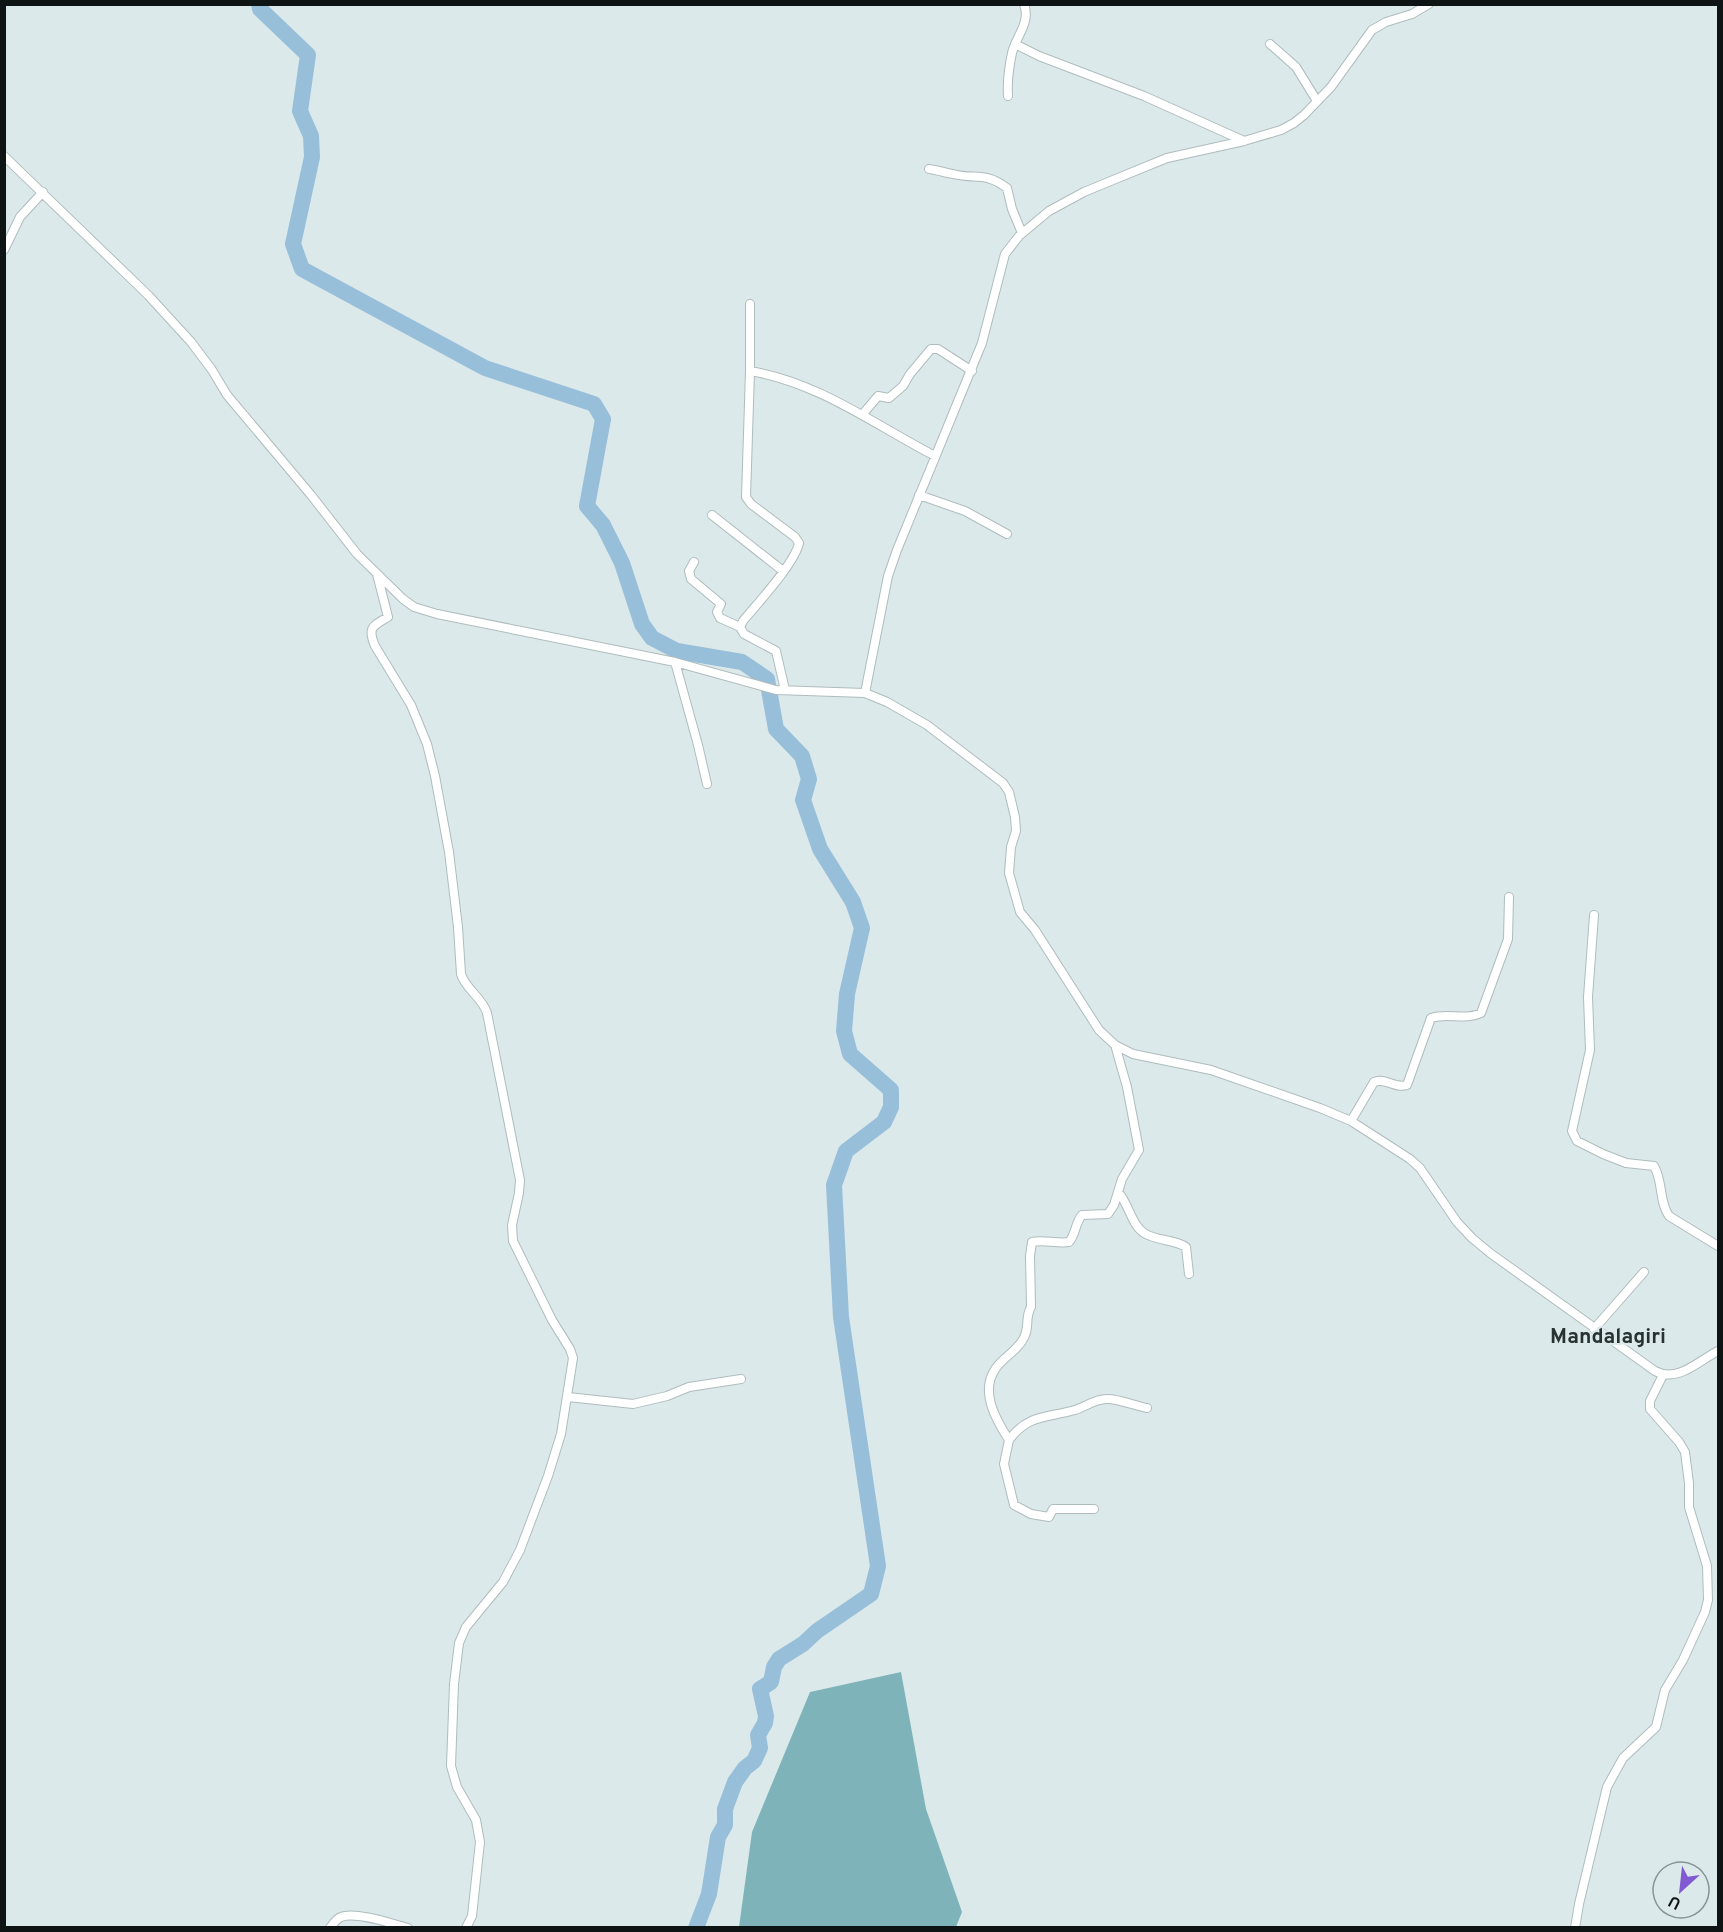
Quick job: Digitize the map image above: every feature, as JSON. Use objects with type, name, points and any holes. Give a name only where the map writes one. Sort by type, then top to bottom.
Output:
[{"type":"street","points":[[1008,96],[1007,82],[1015,44],[1026,21],[1024,4]]},
{"type":"street","points":[[865,693],[888,576],[919,495],[972,371],[982,343],[1005,254],[1022,233],[1049,211],[1084,192],[1118,178],[1181,154],[1244,141],[1281,130],[1294,123],[1346,68],[1372,30],[1386,22],[1412,14],[1429,4]]},
{"type":"street","points":[[1015,44],[1039,56],[1144,96],[1244,141]]},
{"type":"street","points":[[1270,44],[1296,67],[1317,100]]},
{"type":"street","points":[[4,156],[148,295],[191,342],[227,395],[357,554],[414,607],[675,662],[759,687],[865,693],[887,702],[927,725],[1003,783],[1009,792],[1016,831],[1011,847],[1009,873],[1020,912],[1035,930],[1099,1030],[1114,1045],[1133,1054],[1210,1070],[1351,1121],[1410,1159],[1420,1168],[1457,1221],[1490,1253],[1594,1329],[1663,1375],[1686,1371],[1719,1351]]},
{"type":"street","points":[[930,169],[954,175],[978,176],[996,180],[1007,188],[1012,209],[1022,233]]},
{"type":"street","points":[[4,250],[20,217],[43,192]]},
{"type":"street","points":[[740,627],[796,552],[799,541],[751,504],[746,497],[750,304]]},
{"type":"street","points":[[862,415],[878,396],[889,398],[899,390],[931,349],[936,348],[946,353],[972,371]]},
{"type":"street","points":[[750,371],[776,375],[801,385],[862,415],[935,456]]},
{"type":"street","points":[[919,495],[965,511],[1007,534]]},
{"type":"street","points":[[712,515],[783,570]]},
{"type":"street","points":[[694,562],[688,575],[721,604],[717,612],[720,618],[740,627],[744,634],[776,651],[781,690]]},
{"type":"street","points":[[377,574],[388,617],[374,625],[371,636],[411,705],[427,744],[449,852],[459,927],[462,974],[464,981],[482,1001],[487,1013],[520,1180],[512,1226],[513,1241],[552,1320],[570,1349],[573,1366],[561,1434],[548,1476],[511,1569],[504,1582],[466,1627],[459,1643],[454,1684],[451,1766],[457,1787],[476,1820],[480,1842],[472,1916],[466,1928]]},
{"type":"street","points":[[675,662],[706,784]]},
{"type":"street","points":[[1351,1121],[1377,1080],[1402,1087],[1407,1085],[1431,1018],[1442,1014],[1471,1018],[1481,1013],[1508,939],[1509,897]]},
{"type":"street","points":[[1594,915],[1588,997],[1590,1050],[1573,1134],[1579,1142],[1626,1163],[1654,1166],[1669,1216],[1675,1222],[1719,1246]]},
{"type":"street","points":[[1009,1440],[993,1411],[989,1380],[997,1367],[1022,1342],[1029,1327],[1027,1314],[1031,1307],[1029,1256],[1032,1242],[1040,1240],[1069,1242],[1075,1236],[1078,1220],[1082,1215],[1108,1214],[1122,1179],[1138,1153],[1139,1147],[1127,1087],[1114,1045]]},
{"type":"street","points":[[1118,1192],[1125,1199],[1141,1231],[1186,1247],[1189,1274]]},
{"type":"street","points":[[1594,1329],[1644,1272]]},
{"type":"street","points":[[1575,1928],[1581,1893],[1607,1787],[1623,1758],[1657,1726],[1665,1690],[1683,1660],[1705,1612],[1708,1600],[1707,1566],[1689,1507],[1685,1452],[1650,1409],[1650,1401],[1663,1375]]},
{"type":"street","points":[[568,1397],[633,1404],[667,1396],[689,1387],[741,1379]]},
{"type":"street","points":[[1094,1509],[1053,1509],[1048,1517],[1031,1514],[1014,1505],[1004,1464],[1009,1440],[1020,1427],[1030,1421],[1058,1412],[1070,1411],[1105,1398],[1147,1408]]},
{"type":"street","points":[[330,1928],[339,1918],[349,1916],[408,1928]]},
{"type":"shaded area","points":[[901,1672],[926,1809],[962,1912],[956,1927],[739,1927],[752,1832],[810,1692]]},
{"type":"waterway","points":[[259,4],[260,9],[308,55],[300,111],[311,136],[312,157],[293,244],[302,269],[485,368],[594,404],[603,419],[587,506],[603,525],[622,563],[642,624],[652,638],[677,651],[742,662],[767,679],[776,729],[802,756],[809,779],[803,800],[820,849],[853,902],[862,928],[847,994],[844,1031],[850,1054],[891,1090],[891,1107],[884,1122],[846,1151],[834,1185],[841,1317],[878,1566],[871,1594],[779,1659],[774,1667],[771,1682],[760,1689],[766,1716],[758,1735],[760,1748],[754,1761],[745,1768],[735,1782],[725,1809],[725,1825],[718,1837],[709,1894],[696,1928]]},
{"type":"district","name":"Mandalagiri","points":[[1608,1337]]}]
